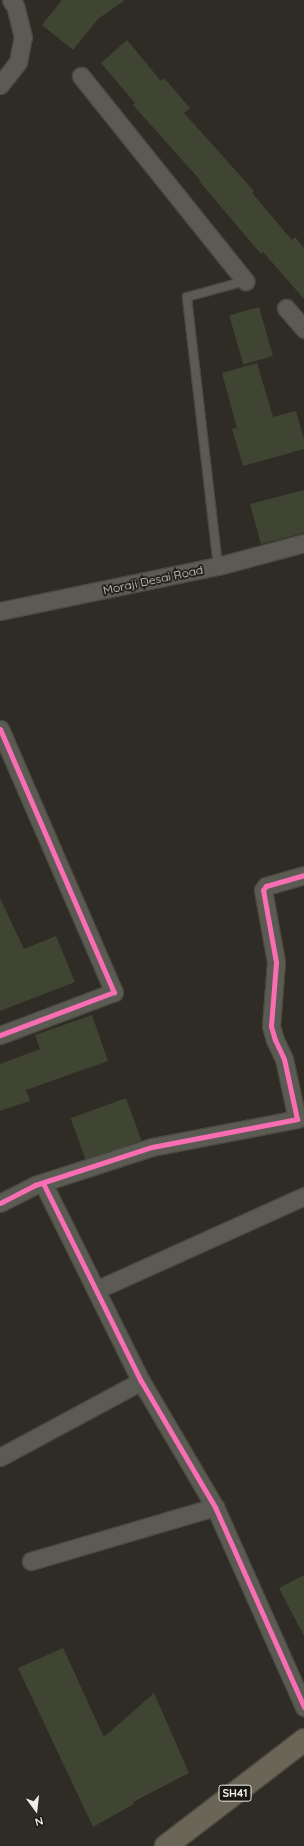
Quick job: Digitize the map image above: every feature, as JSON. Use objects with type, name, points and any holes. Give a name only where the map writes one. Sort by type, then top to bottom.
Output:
[{"type":"main road","name":"SH41","points":[[166,1846],[304,1740]]},
{"type":"street","points":[[0,85],[18,62],[23,37],[15,6],[11,0]]},
{"type":"street","points":[[81,76],[245,281]]},
{"type":"street","points":[[286,308],[304,329]]},
{"type":"street","name":"Moraji Desai Road","points":[[0,611],[218,566],[304,543]]},
{"type":"street","points":[[0,729],[114,992],[0,1035]]},
{"type":"street","points":[[0,1203],[43,1182],[152,1147],[297,1119],[284,1058],[275,1040],[271,1026],[276,962],[263,890],[266,886],[304,875]]},
{"type":"street","points":[[43,1182],[142,1381],[215,1508],[304,1707]]},
{"type":"street","points":[[96,1290],[304,1196]]},
{"type":"street","points":[[0,1457],[142,1381]]},
{"type":"street","points":[[30,1561],[215,1508]]},
{"type":"lane","points":[[218,566],[187,297],[245,281]]},
{"type":"building","points":[[62,0],[125,0],[98,19],[73,50],[42,25]]},
{"type":"building","points":[[127,40],[161,81],[164,78],[190,108],[184,113],[254,191],[252,193],[292,240],[295,237],[304,248],[304,299],[263,252],[261,254],[199,181],[200,180],[133,105],[135,103],[101,63]]},
{"type":"building","points":[[259,307],[273,356],[243,365],[229,316]]},
{"type":"building","points":[[257,363],[273,417],[296,411],[304,439],[304,449],[243,466],[232,429],[237,428],[222,373]]},
{"type":"building","points":[[304,490],[304,533],[261,544],[250,504]]},
{"type":"building","points":[[0,898],[24,949],[56,936],[75,982],[0,1011]]},
{"type":"building","points":[[92,1015],[108,1061],[26,1090],[30,1101],[0,1111],[0,1064],[40,1049],[35,1035]]},
{"type":"building","points":[[126,1098],[141,1140],[86,1160],[71,1118]]},
{"type":"building","points":[[304,1575],[304,1636],[279,1588]]},
{"type":"building","points":[[63,1648],[104,1737],[154,1693],[189,1773],[133,1802],[134,1804],[93,1827],[18,1668]]},
{"type":"cycle path","points":[[0,729],[114,992],[0,1035]]},
{"type":"cycle path","points":[[0,1203],[35,1185],[152,1147],[297,1119],[284,1059],[275,1040],[271,1026],[276,962],[263,890],[266,886],[304,875]]},
{"type":"cycle path","points":[[43,1183],[141,1381],[215,1507],[304,1707]]}]
